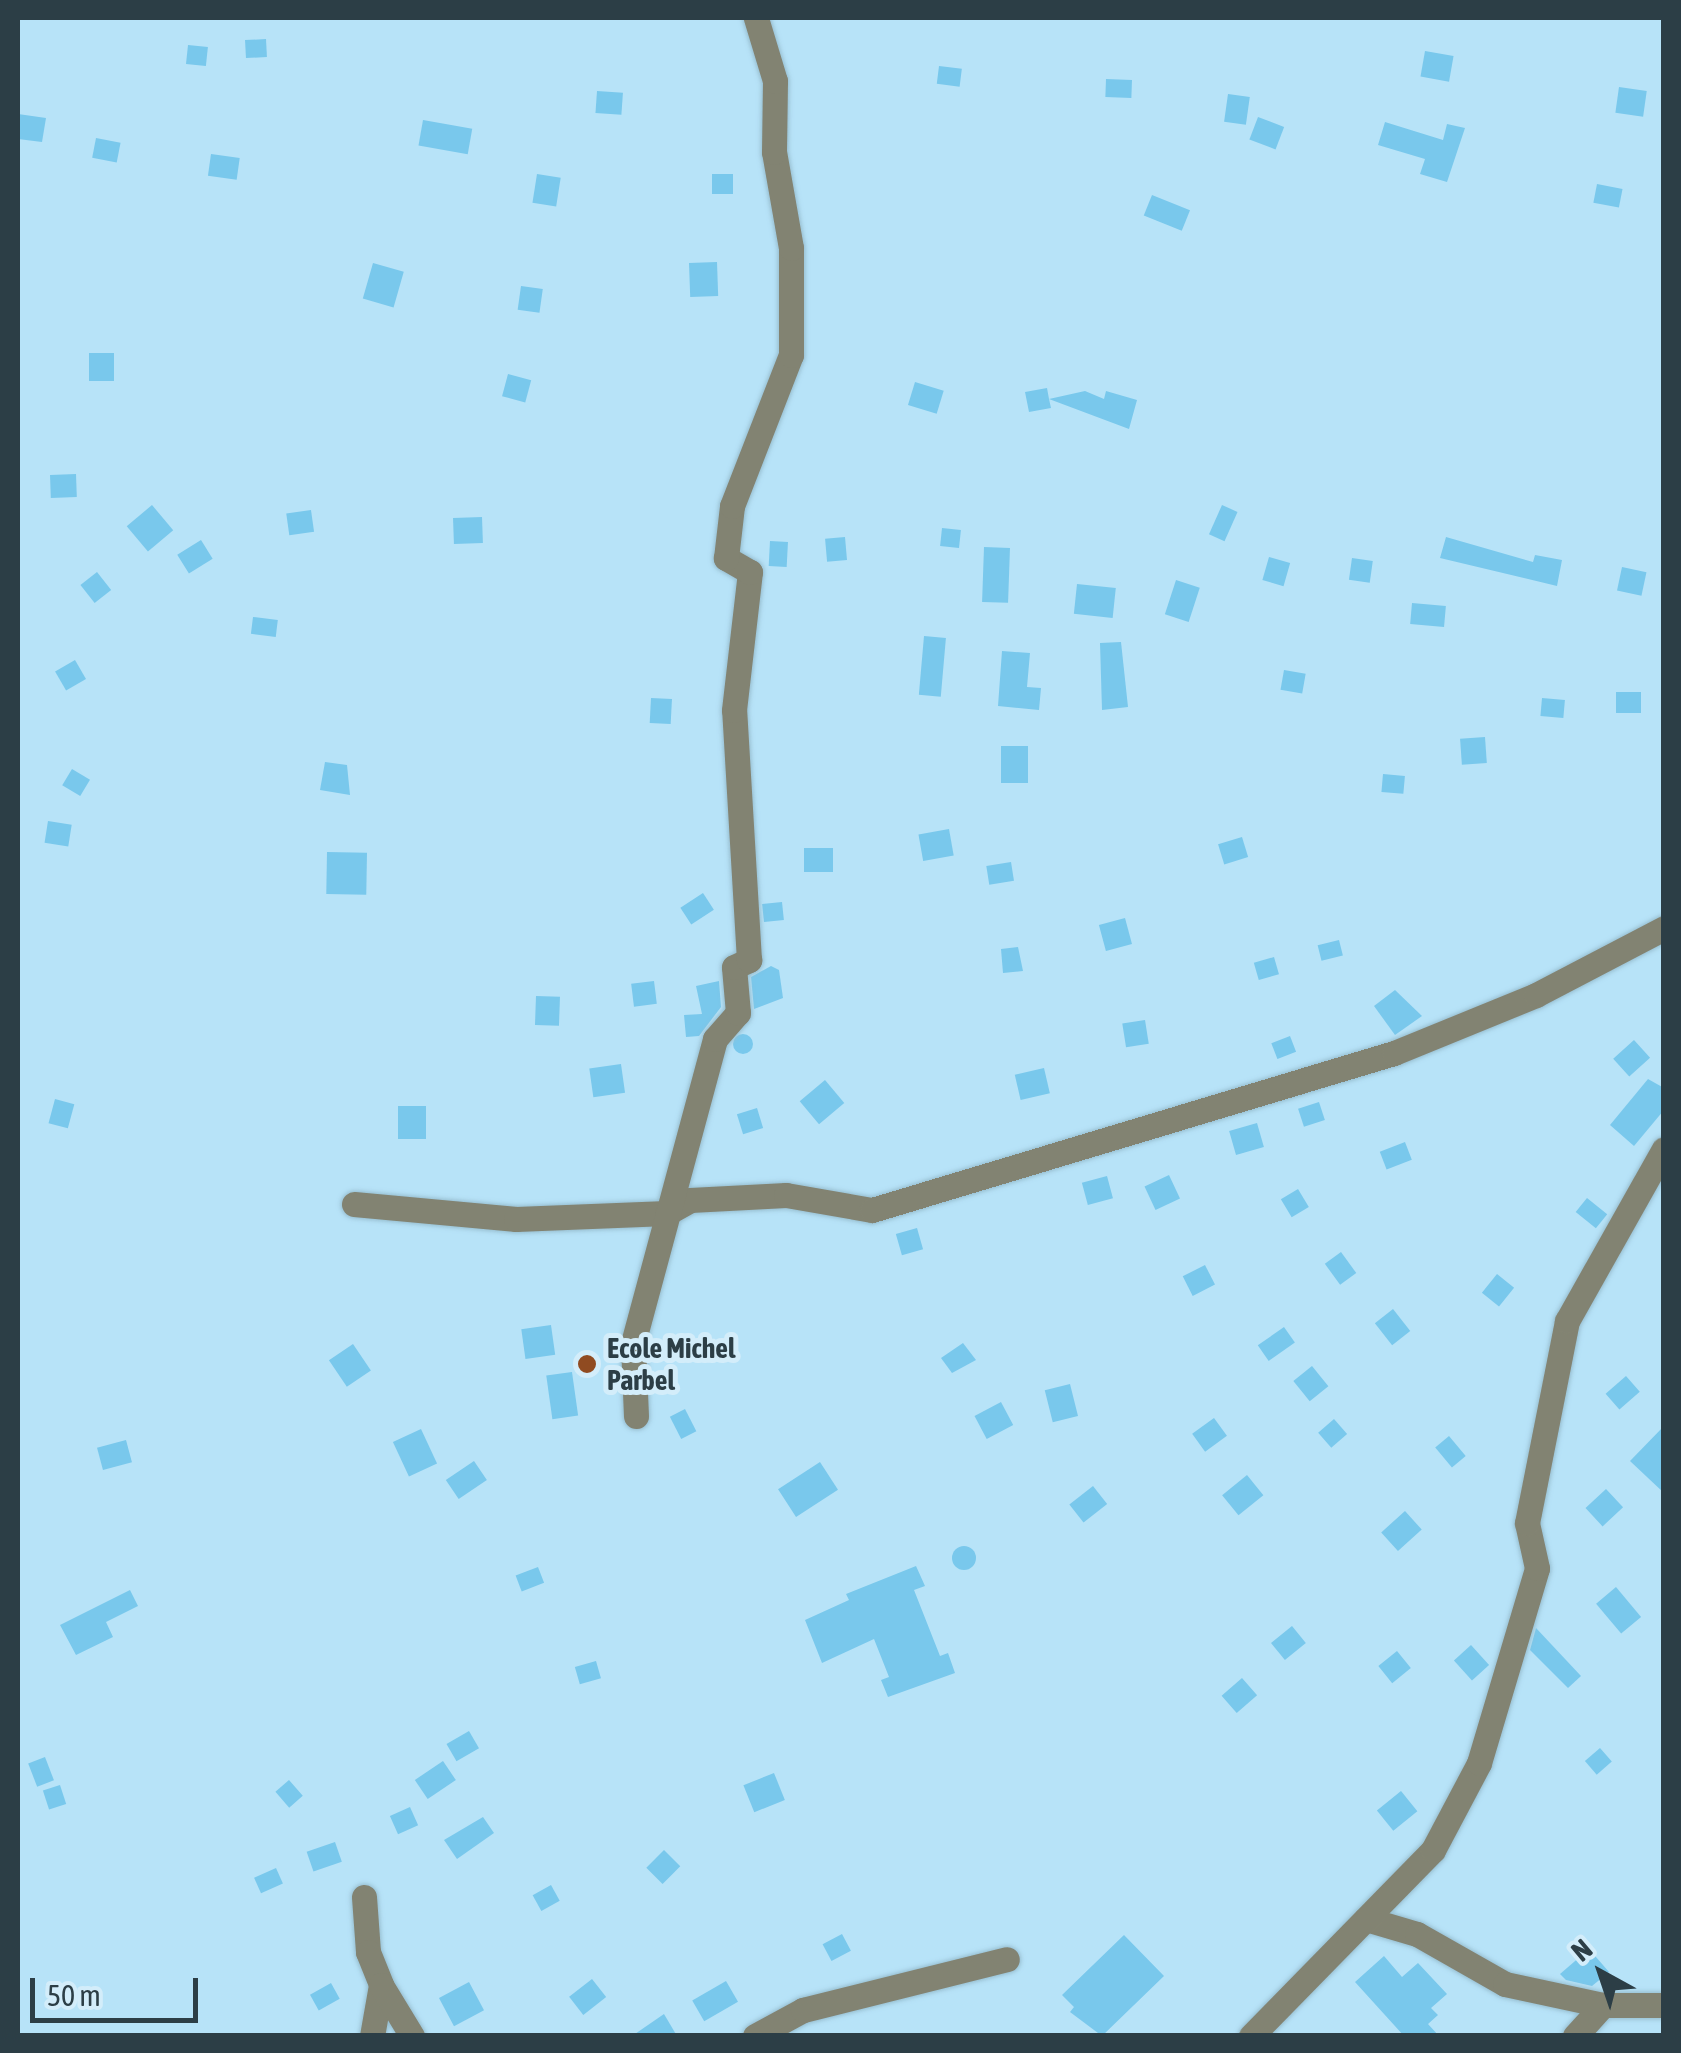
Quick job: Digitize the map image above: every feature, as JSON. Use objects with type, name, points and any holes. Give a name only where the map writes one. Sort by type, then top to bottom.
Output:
[{"type":"street","points":[[636,1416],[633,1343],[715,1039],[738,1013],[734,967],[749,960],[734,710],[750,572],[726,558],[732,506],[791,355],[791,248],[774,152],[775,81],[756,18]]},
{"type":"street","points":[[354,1204],[516,1219],[667,1213],[690,1200],[786,1195],[872,1210],[1394,1053],[1536,996],[1664,928]]},
{"type":"street","points":[[1251,2036],[1433,1850],[1480,1763],[1536,1568],[1527,1524],[1566,1321],[1664,1149]]},
{"type":"street","points":[[364,1897],[368,1952],[381,1985],[412,2036]]},
{"type":"street","points":[[1366,1919],[1417,1934],[1505,1984],[1603,2005],[1664,2005]]},
{"type":"street","points":[[755,2036],[804,2010],[1007,1959]]},
{"type":"street","points":[[372,2036],[381,1985]]},
{"type":"street","points":[[1575,2036],[1603,2005]]},
{"type":"building","points":[[266,39],[267,57],[246,58],[245,40]]},
{"type":"building","points":[[188,45],[208,47],[206,66],[186,64]]},
{"type":"building","points":[[1425,51],[1454,56],[1449,82],[1420,77]]},
{"type":"building","points":[[939,66],[962,69],[960,87],[937,84]]},
{"type":"building","points":[[1106,79],[1132,80],[1131,98],[1105,97]]},
{"type":"building","points":[[1619,87],[1647,91],[1643,117],[1615,113]]},
{"type":"building","points":[[597,91],[623,93],[621,115],[595,113]]},
{"type":"building","points":[[1228,94],[1250,97],[1246,125],[1224,122]]},
{"type":"building","points":[[18,114],[46,118],[42,142],[18,139]]},
{"type":"building","points":[[1258,117],[1284,127],[1276,149],[1249,139]]},
{"type":"building","points":[[423,120],[472,129],[468,154],[418,146]]},
{"type":"building","points":[[1385,122],[1443,140],[1447,124],[1465,128],[1447,182],[1420,174],[1425,159],[1378,145]]},
{"type":"building","points":[[96,138],[121,143],[117,162],[92,158]]},
{"type":"building","points":[[211,154],[240,158],[237,180],[208,176]]},
{"type":"building","points":[[537,174],[561,178],[556,206],[532,203]]},
{"type":"building","points":[[712,174],[733,174],[733,194],[712,194]]},
{"type":"building","points":[[1597,184],[1623,189],[1619,208],[1593,203]]},
{"type":"building","points":[[1152,195],[1190,210],[1182,231],[1144,215]]},
{"type":"building","points":[[717,262],[718,296],[690,297],[689,263]]},
{"type":"building","points":[[373,263],[404,272],[394,307],[363,299]]},
{"type":"building","points":[[521,286],[543,289],[539,313],[518,310]]},
{"type":"building","points":[[89,353],[114,353],[114,381],[89,381]]},
{"type":"building","points":[[508,374],[531,380],[525,402],[502,396]]},
{"type":"building","points":[[915,382],[944,391],[937,414],[908,405]]},
{"type":"building","points":[[1047,388],[1051,408],[1029,412],[1025,392]]},
{"type":"building","points":[[1085,391],[1104,399],[1106,391],[1137,400],[1129,429],[1049,399]]},
{"type":"building","points":[[76,474],[77,497],[51,498],[50,475]]},
{"type":"building","points":[[152,505],[173,530],[148,551],[127,526]]},
{"type":"building","points":[[1222,505],[1238,512],[1225,541],[1209,534]]},
{"type":"building","points":[[311,510],[314,532],[289,535],[286,513]]},
{"type":"building","points":[[482,517],[483,543],[454,544],[453,518]]},
{"type":"building","points":[[942,528],[961,530],[959,548],[940,546]]},
{"type":"building","points":[[845,537],[847,560],[827,562],[825,539]]},
{"type":"building","points":[[1446,537],[1533,562],[1535,555],[1562,560],[1557,586],[1440,558]]},
{"type":"building","points":[[201,540],[213,559],[189,573],[177,555]]},
{"type":"building","points":[[770,541],[788,542],[787,567],[769,566]]},
{"type":"building","points":[[984,547],[1010,548],[1008,603],[982,602]]},
{"type":"building","points":[[1269,557],[1290,563],[1284,586],[1262,580]]},
{"type":"building","points":[[1352,558],[1373,561],[1370,583],[1349,580]]},
{"type":"building","points":[[1622,567],[1646,572],[1641,596],[1617,590]]},
{"type":"building","points":[[97,572],[111,590],[95,603],[80,585]]},
{"type":"building","points":[[1176,580],[1200,588],[1189,622],[1165,614]]},
{"type":"building","points":[[1077,584],[1116,588],[1113,618],[1074,614]]},
{"type":"building","points":[[1412,603],[1446,606],[1444,627],[1410,624]]},
{"type":"building","points":[[253,617],[278,620],[276,637],[251,634]]},
{"type":"building","points":[[924,636],[946,638],[941,697],[919,695]]},
{"type":"building","points":[[1121,642],[1128,707],[1102,710],[1100,643]]},
{"type":"building","points":[[1002,651],[1030,653],[1027,687],[1041,688],[1039,710],[998,706]]},
{"type":"building","points":[[75,660],[86,679],[66,691],[55,672]]},
{"type":"building","points":[[1284,670],[1306,674],[1302,694],[1281,690]]},
{"type":"building","points":[[1616,692],[1641,692],[1641,713],[1616,713]]},
{"type":"building","points":[[651,698],[672,699],[671,724],[650,723]]},
{"type":"building","points":[[1542,698],[1565,700],[1563,718],[1540,716]]},
{"type":"building","points":[[1485,737],[1487,763],[1462,765],[1460,739]]},
{"type":"building","points":[[1001,746],[1028,746],[1028,783],[1001,783]]},
{"type":"building","points":[[325,762],[347,765],[350,795],[320,790]]},
{"type":"building","points":[[72,769],[90,780],[80,796],[62,785]]},
{"type":"building","points":[[1383,774],[1405,776],[1403,794],[1381,792]]},
{"type":"building","points":[[48,821],[72,825],[68,846],[45,843]]},
{"type":"building","points":[[949,829],[954,856],[923,861],[918,834]]},
{"type":"building","points":[[1242,837],[1248,857],[1224,864],[1218,844]]},
{"type":"building","points":[[804,848],[833,848],[833,872],[804,872]]},
{"type":"building","points":[[327,852],[367,853],[366,895],[326,894]]},
{"type":"building","points":[[1011,862],[1014,881],[989,885],[986,866]]},
{"type":"building","points":[[703,893],[714,910],[691,924],[680,908]]},
{"type":"building","points":[[782,902],[784,920],[764,922],[762,904]]},
{"type":"building","points":[[1125,918],[1132,944],[1106,951],[1099,925]]},
{"type":"building","points":[[1339,940],[1343,956],[1322,961],[1318,945]]},
{"type":"building","points":[[1018,947],[1023,971],[1003,973],[1001,949]]},
{"type":"building","points":[[1274,957],[1279,974],[1259,980],[1254,963]]},
{"type":"building","points":[[771,966],[779,970],[783,998],[754,1009],[751,977]]},
{"type":"building","points":[[654,981],[657,1004],[634,1007],[631,984]]},
{"type":"building","points":[[719,981],[721,1007],[699,1036],[686,1037],[684,1015],[702,1014],[696,986]]},
{"type":"building","points":[[1395,990],[1422,1016],[1395,1035],[1374,1006]]},
{"type":"building","points":[[536,996],[560,997],[559,1026],[535,1025]]},
{"type":"building","points":[[1145,1020],[1149,1044],[1126,1047],[1122,1024]]},
{"type":"building","points":[[743,1034],[753,1044],[743,1054],[733,1044]]},
{"type":"building","points":[[1290,1036],[1296,1052],[1277,1059],[1271,1043]]},
{"type":"building","points":[[1634,1040],[1650,1058],[1629,1077],[1613,1059]]},
{"type":"building","points":[[621,1064],[625,1093],[593,1097],[589,1068]]},
{"type":"building","points":[[1044,1068],[1050,1093],[1021,1100],[1015,1075]]},
{"type":"building","points":[[1648,1079],[1664,1088],[1664,1110],[1634,1146],[1610,1125]]},
{"type":"building","points":[[825,1080],[844,1103],[819,1124],[800,1101]]},
{"type":"building","points":[[55,1099],[74,1104],[68,1128],[49,1123]]},
{"type":"building","points":[[1319,1102],[1325,1120],[1304,1127],[1298,1109]]},
{"type":"building","points":[[398,1106],[426,1106],[426,1139],[398,1139]]},
{"type":"building","points":[[757,1108],[763,1128],[743,1134],[737,1114]]},
{"type":"building","points":[[1257,1123],[1264,1147],[1236,1155],[1229,1131]]},
{"type":"building","points":[[1405,1142],[1412,1160],[1387,1169],[1380,1152]]},
{"type":"building","points":[[1169,1175],[1180,1199],[1156,1210],[1145,1186]]},
{"type":"building","points":[[1107,1176],[1113,1198],[1088,1205],[1082,1183]]},
{"type":"building","points":[[1298,1189],[1309,1207],[1292,1217],[1281,1199]]},
{"type":"building","points":[[1587,1198],[1607,1214],[1596,1228],[1576,1212]]},
{"type":"building","points":[[917,1228],[923,1249],[902,1255],[896,1234]]},
{"type":"building","points":[[1341,1252],[1356,1273],[1340,1285],[1325,1264]]},
{"type":"building","points":[[1205,1265],[1215,1285],[1193,1296],[1183,1276]]},
{"type":"building","points":[[1497,1274],[1514,1288],[1499,1306],[1482,1293]]},
{"type":"building","points":[[1393,1309],[1410,1331],[1392,1345],[1375,1323]]},
{"type":"building","points":[[551,1325],[555,1355],[525,1359],[521,1329]]},
{"type":"building","points":[[1284,1327],[1295,1343],[1269,1361],[1258,1345]]},
{"type":"building","points":[[963,1343],[976,1360],[952,1373],[941,1358]]},
{"type":"building","points":[[353,1344],[371,1371],[347,1387],[329,1360]]},
{"type":"building","points":[[1312,1366],[1328,1386],[1310,1401],[1293,1381]]},
{"type":"building","points":[[572,1372],[578,1416],[552,1419],[546,1376]]},
{"type":"building","points":[[1626,1376],[1640,1392],[1619,1410],[1606,1394]]},
{"type":"building","points":[[1070,1384],[1078,1416],[1053,1422],[1045,1390]]},
{"type":"building","points":[[1001,1402],[1013,1425],[987,1439],[975,1416]]},
{"type":"building","points":[[685,1409],[696,1431],[681,1439],[670,1417]]},
{"type":"building","points":[[1214,1418],[1227,1436],[1205,1452],[1192,1434]]},
{"type":"building","points":[[1334,1419],[1347,1434],[1331,1448],[1318,1433]]},
{"type":"building","points":[[1664,1426],[1664,1493],[1630,1461]]},
{"type":"building","points":[[421,1429],[437,1463],[409,1477],[393,1442]]},
{"type":"building","points":[[1449,1436],[1466,1456],[1452,1467],[1435,1448]]},
{"type":"building","points":[[126,1440],[132,1462],[103,1470],[97,1448]]},
{"type":"building","points":[[474,1461],[487,1480],[459,1499],[446,1480]]},
{"type":"building","points":[[820,1462],[838,1490],[796,1517],[778,1489]]},
{"type":"building","points":[[1247,1475],[1263,1495],[1238,1515],[1222,1495]]},
{"type":"building","points":[[1093,1486],[1107,1504],[1084,1523],[1069,1504]]},
{"type":"building","points":[[1606,1489],[1623,1507],[1603,1526],[1586,1508]]},
{"type":"building","points":[[1405,1511],[1422,1530],[1398,1551],[1381,1532]]},
{"type":"building","points":[[964,1546],[973,1549],[973,1567],[964,1570],[955,1567],[952,1558],[955,1549]]},
{"type":"building","points":[[916,1566],[925,1586],[914,1590],[940,1656],[948,1653],[955,1673],[888,1697],[881,1680],[889,1677],[874,1639],[822,1663],[805,1620],[849,1600],[846,1594]]},
{"type":"building","points":[[538,1567],[544,1583],[522,1591],[516,1576]]},
{"type":"building","points":[[1616,1587],[1641,1617],[1621,1634],[1596,1604]]},
{"type":"building","points":[[130,1590],[138,1606],[106,1622],[113,1637],[76,1655],[60,1625]]},
{"type":"building","points":[[1292,1626],[1306,1643],[1285,1660],[1271,1643]]},
{"type":"building","points":[[1536,1628],[1581,1676],[1568,1688],[1530,1650]]},
{"type":"building","points":[[1471,1645],[1489,1665],[1472,1680],[1454,1660]]},
{"type":"building","points":[[1397,1651],[1411,1668],[1392,1683],[1378,1666]]},
{"type":"building","points":[[596,1661],[601,1678],[580,1684],[575,1667]]},
{"type":"building","points":[[1242,1678],[1257,1695],[1237,1713],[1222,1696]]},
{"type":"building","points":[[469,1731],[479,1748],[456,1761],[446,1744]]},
{"type":"building","points":[[1600,1748],[1612,1762],[1597,1775],[1585,1761]]},
{"type":"building","points":[[45,1757],[54,1780],[37,1787],[28,1763]]},
{"type":"building","points":[[443,1761],[456,1780],[428,1799],[415,1780]]},
{"type":"building","points":[[774,1773],[785,1800],[754,1812],[743,1785]]},
{"type":"building","points":[[289,1780],[303,1796],[289,1808],[275,1792]]},
{"type":"building","points":[[60,1785],[66,1804],[49,1810],[43,1791]]},
{"type":"building","points":[[1401,1791],[1417,1811],[1393,1831],[1377,1811]]},
{"type":"building","points":[[410,1807],[418,1825],[398,1834],[390,1816]]},
{"type":"building","points":[[483,1817],[494,1833],[457,1859],[444,1840]]},
{"type":"building","points":[[335,1842],[342,1862],[313,1872],[307,1852]]},
{"type":"building","points":[[664,1850],[680,1866],[663,1884],[646,1868]]},
{"type":"building","points":[[276,1868],[283,1884],[261,1893],[254,1878]]},
{"type":"building","points":[[551,1885],[560,1901],[541,1911],[533,1895]]},
{"type":"building","points":[[842,1934],[851,1951],[831,1961],[823,1944]]},
{"type":"building","points":[[1124,1935],[1164,1976],[1102,2036],[1070,2012],[1074,2007],[1062,1995]]},
{"type":"building","points":[[1589,1949],[1609,1972],[1592,1986],[1566,1980],[1560,1974]]},
{"type":"building","points":[[1384,1956],[1402,1977],[1418,1963],[1447,1994],[1431,2008],[1438,2015],[1428,2024],[1439,2036],[1404,2036],[1355,1982]]},
{"type":"building","points":[[592,1979],[606,1997],[583,2015],[569,1997]]},
{"type":"building","points":[[726,1981],[738,2002],[704,2021],[692,2000]]},
{"type":"building","points":[[469,1982],[484,2010],[454,2026],[439,1998]]},
{"type":"building","points":[[331,1983],[340,1999],[319,2010],[310,1995]]},
{"type":"building","points":[[664,2014],[677,2036],[632,2036]]},
{"type":"place","name":"Ecole Michel Parbel","points":[[587,1364]]}]
